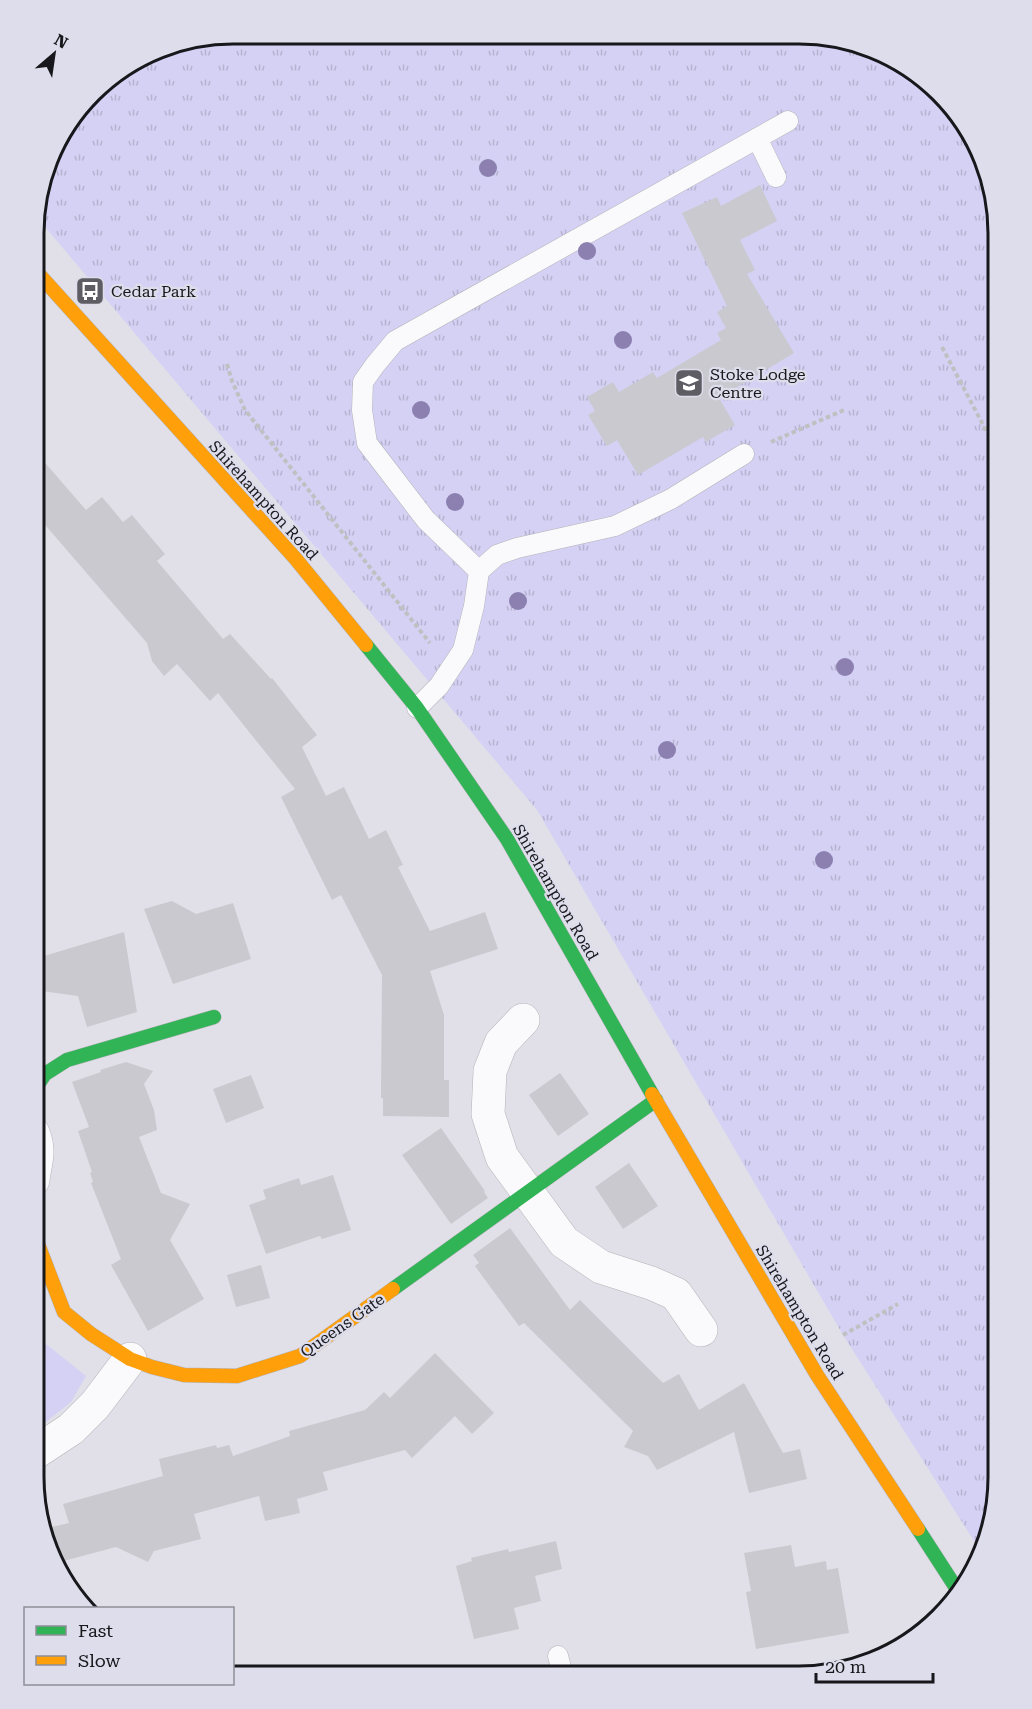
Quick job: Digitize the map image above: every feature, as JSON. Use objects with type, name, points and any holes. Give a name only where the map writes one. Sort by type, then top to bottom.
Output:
[{"type":"main road","name":"Shirehampton Road","points":[[44,280],[296,558],[417,708],[507,839],[817,1375],[954,1585]]},
{"type":"main road","points":[[44,1075],[67,1060],[214,1017]]},
{"type":"main road","name":"Queens Gate","points":[[44,1260],[64,1311],[91,1334],[130,1359],[184,1375],[237,1376],[300,1356],[656,1100]]},
{"type":"street","points":[[523,1020],[501,1043],[490,1071],[488,1114],[501,1157],[564,1242],[601,1267],[651,1282],[676,1294],[701,1330]]},
{"type":"street","points":[[44,1447],[71,1429],[95,1405],[130,1359]]},
{"type":"lane","points":[[479,571],[426,520],[367,443],[362,410],[363,382],[395,340],[788,122]]},
{"type":"lane","points":[[757,138],[776,177]]},
{"type":"lane","points":[[417,708],[439,686],[464,650],[479,571],[497,555],[516,548],[615,526],[671,499],[744,454]]},
{"type":"lane","points":[[558,1656],[560,1666]]},
{"type":"path","points":[[942,347],[988,434]]},
{"type":"path","points":[[227,364],[245,410],[450,669]]},
{"type":"path","points":[[744,454],[844,410]]},
{"type":"path","points":[[843,1335],[898,1304]]},
{"type":"green space","points":[[232,44],[824,45],[872,58],[915,83],[949,117],[963,138],[982,184],[988,220],[988,1489],[985,1513],[976,1544],[843,1335],[537,810],[44,226],[50,184],[58,160],[75,127],[108,90],[138,69],[184,50],[208,45]]},
{"type":"green space","points":[[44,1340],[86,1376],[71,1402],[44,1423]]},
{"type":"building","name":"Stoke Lodge Centre","points":[[760,185],[777,221],[740,240],[755,270],[747,274],[794,353],[719,398],[735,425],[706,442],[703,437],[638,475],[617,440],[607,446],[588,415],[595,411],[587,397],[613,382],[619,392],[653,372],[657,378],[721,340],[717,333],[726,328],[717,312],[727,306],[682,213],[717,197],[721,206]]},
{"type":"building","points":[[44,462],[86,510],[102,497],[123,522],[132,515],[165,554],[157,561],[223,639],[230,634],[272,678],[317,735],[302,747],[326,796],[344,787],[369,839],[386,830],[403,865],[398,867],[430,931],[485,912],[498,949],[430,971],[444,1015],[444,1080],[449,1080],[449,1117],[383,1116],[383,1098],[381,1098],[382,975],[341,895],[332,900],[281,797],[295,789],[218,693],[210,701],[177,664],[164,676],[152,661],[147,643],[44,524]]},
{"type":"building","points":[[172,901],[196,914],[233,903],[251,959],[173,984],[144,909]]},
{"type":"building","points":[[124,932],[137,1012],[87,1027],[78,996],[44,991],[44,956]]},
{"type":"building","points":[[126,1062],[153,1071],[144,1084],[154,1110],[157,1130],[139,1137],[161,1193],[190,1204],[170,1240],[204,1299],[148,1331],[111,1265],[121,1259],[91,1183],[93,1182],[90,1173],[92,1172],[78,1131],[89,1127],[72,1082]]},
{"type":"building","points":[[560,1073],[589,1114],[558,1136],[529,1095]]},
{"type":"building","points":[[251,1075],[264,1108],[226,1123],[213,1089]]},
{"type":"building","points":[[441,1128],[488,1198],[451,1224],[402,1155]]},
{"type":"building","points":[[629,1163],[658,1206],[623,1229],[595,1187]]},
{"type":"building","points":[[333,1175],[351,1230],[322,1239],[320,1236],[266,1254],[249,1205],[266,1199],[263,1190],[299,1178],[301,1185]]},
{"type":"building","points":[[510,1228],[570,1310],[580,1300],[663,1383],[679,1374],[699,1410],[744,1383],[783,1453],[800,1449],[807,1479],[749,1493],[734,1432],[657,1470],[648,1456],[624,1447],[633,1431],[524,1323],[519,1326],[475,1266],[479,1263],[473,1255]]},
{"type":"building","points":[[261,1265],[270,1298],[236,1307],[227,1275]]},
{"type":"building","points":[[435,1353],[494,1413],[472,1434],[455,1416],[412,1458],[405,1450],[323,1472],[328,1490],[297,1499],[300,1513],[265,1521],[259,1496],[194,1514],[201,1539],[154,1551],[148,1562],[116,1547],[64,1561],[58,1549],[51,1527],[69,1523],[63,1504],[163,1476],[159,1459],[216,1445],[217,1448],[229,1445],[233,1456],[290,1436],[289,1431],[365,1410],[384,1392],[390,1398]]},
{"type":"building","points":[[556,1541],[562,1569],[535,1576],[541,1601],[514,1608],[519,1629],[474,1639],[456,1566],[472,1561],[471,1558]]},
{"type":"building","points":[[791,1545],[795,1567],[826,1561],[827,1570],[838,1568],[849,1633],[756,1649],[746,1592],[751,1591],[744,1553]]},
{"type":"traffic: fast","points":[[366,645],[417,708],[507,839],[652,1094]]},
{"type":"traffic: fast","points":[[44,1075],[67,1060],[214,1017]]},
{"type":"traffic: fast","points":[[393,1289],[656,1100]]},
{"type":"traffic: fast","points":[[918,1529],[954,1585]]},
{"type":"traffic: slow","points":[[44,280],[295,558],[366,645]]},
{"type":"traffic: slow","points":[[652,1094],[817,1375],[918,1529]]},
{"type":"traffic: slow","points":[[44,1260],[64,1312],[91,1334],[130,1359],[184,1375],[237,1376],[300,1356],[393,1289]]},
{"type":"place","name":"Cedar Park","points":[[90,291]]},
{"type":"place","name":"Stoke Lodge Centre","points":[[689,383]]}]
